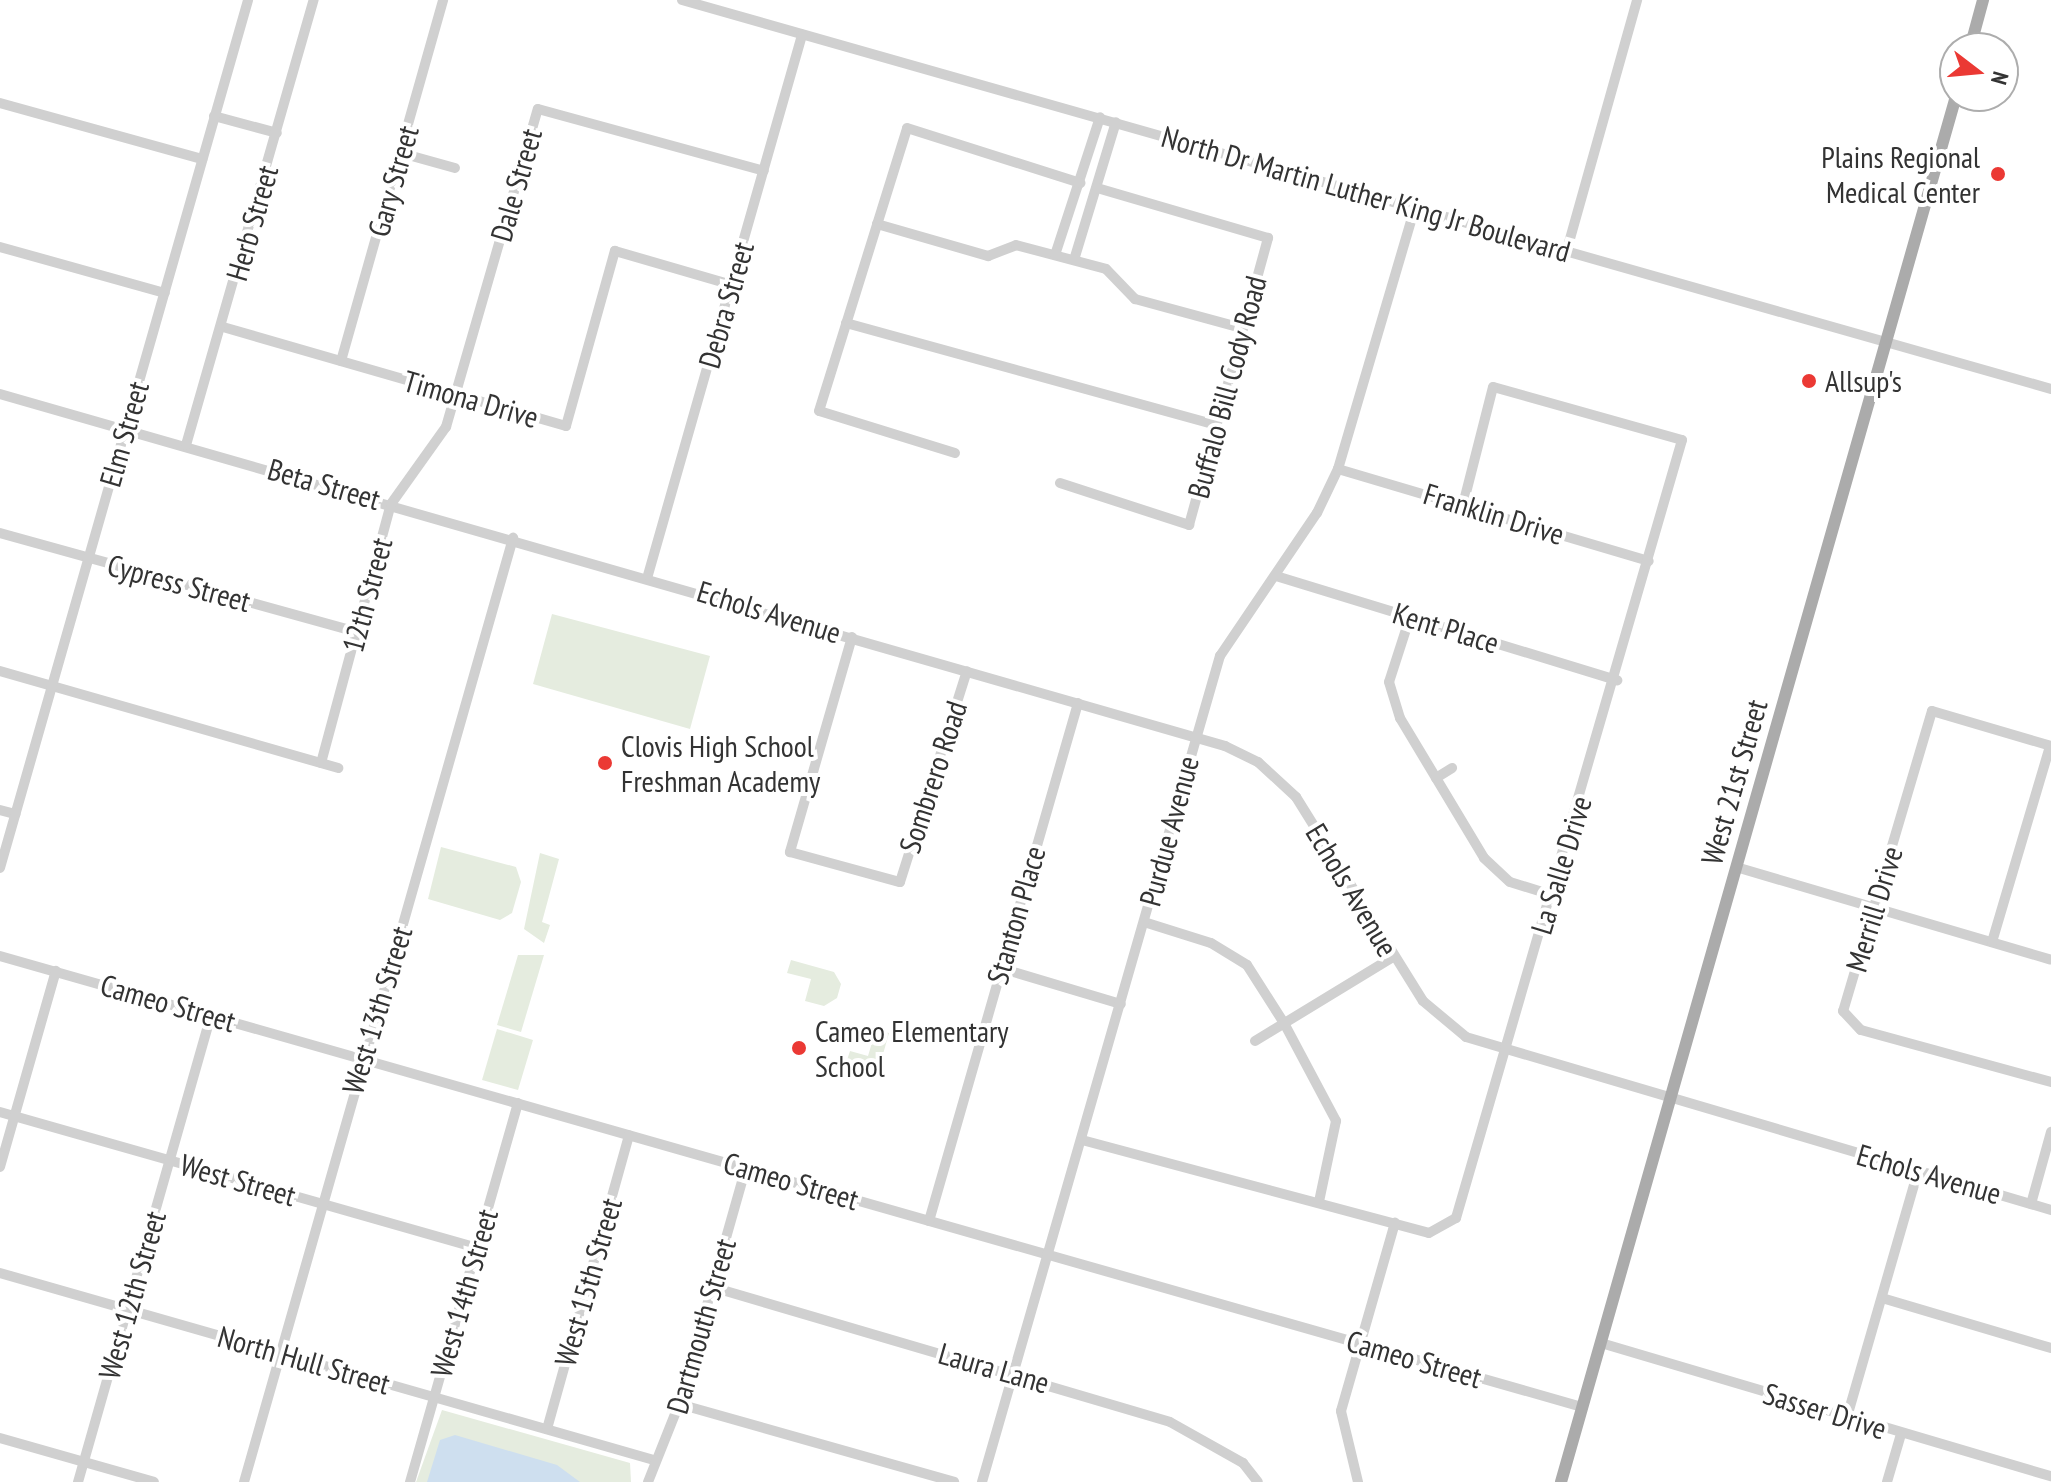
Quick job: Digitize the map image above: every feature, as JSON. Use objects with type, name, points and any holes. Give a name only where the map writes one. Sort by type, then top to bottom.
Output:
[{"type":"main road","points":[[1974,32],[1983,0]]},
{"type":"main road","name":"West 21st Street","points":[[1561,1482],[1952,112]]},
{"type":"street","name":"Elm Street","points":[[0,868],[248,0]]},
{"type":"street","name":"Herb Street","points":[[186,445],[223,327],[314,0]]},
{"type":"street","name":"Gary Street","points":[[341,361],[443,0]]},
{"type":"street","name":"North Dr Martin Luther King Jr Boulevard","points":[[682,0],[2051,389]]},
{"type":"street","points":[[1566,253],[1637,0]]},
{"type":"street","name":"Debra Street","points":[[648,575],[802,35]]},
{"type":"street","points":[[0,103],[202,159]]},
{"type":"street","name":"Dale Street","points":[[458,395],[538,109],[764,171]]},
{"type":"street","points":[[214,116],[277,133]]},
{"type":"street","points":[[1055,255],[1100,117]]},
{"type":"street","points":[[1074,260],[1116,122]]},
{"type":"street","points":[[955,453],[819,411],[907,128],[1080,183]]},
{"type":"street","points":[[401,153],[455,168]]},
{"type":"street","name":"Buffalo Bill Cody Road","points":[[1060,483],[1189,525],[1268,238],[1097,188]]},
{"type":"street","name":"Purdue Avenue","points":[[982,1482],[1220,656],[1276,576],[1338,469],[1415,207]]},
{"type":"street","points":[[877,224],[988,256],[999,248],[1055,255],[1106,269],[1135,299],[1242,328]]},
{"type":"street","points":[[0,247],[165,293]]},
{"type":"street","name":"Timona Drive","points":[[223,327],[566,426],[615,251],[732,285]]},
{"type":"street","points":[[846,323],[1216,425]]},
{"type":"street","name":"La Salle Drive","points":[[1082,1140],[1429,1233],[1456,1218],[1617,680],[1682,440],[1493,387],[1463,505]]},
{"type":"street","name":"Beta Street","points":[[0,394],[648,575]]},
{"type":"street","name":"12th Street","points":[[321,763],[391,504],[446,427],[458,395]]},
{"type":"street","name":"Franklin Drive","points":[[1338,469],[1649,561]]},
{"type":"street","name":"Cypress Street","points":[[0,533],[357,632]]},
{"type":"street","name":"West 13th Street","points":[[244,1482],[320,1203],[513,538]]},
{"type":"street","name":"Echols Avenue","points":[[648,575],[1195,736],[1258,762],[1296,797],[1393,957],[1432,1013],[1466,1037],[2051,1210]]},
{"type":"street","name":"Kent Place","points":[[1276,576],[1617,680]]},
{"type":"street","points":[[1410,617],[1389,682],[1400,718],[1484,858],[1510,882],[1552,895]]},
{"type":"street","name":"Sombrero Road","points":[[852,637],[790,852],[900,882],[967,671]]},
{"type":"street","points":[[0,671],[338,768]]},
{"type":"street","name":"Stanton Place","points":[[929,1221],[1078,703]]},
{"type":"street","name":"Merrill Drive","points":[[2050,746],[1932,711],[1843,1011],[1861,1030],[2051,1082]]},
{"type":"street","points":[[1992,942],[2050,746]]},
{"type":"street","points":[[1436,778],[1452,768]]},
{"type":"street","points":[[0,810],[15,814]]},
{"type":"street","points":[[1736,867],[2051,960]]},
{"type":"street","points":[[1144,922],[1211,943],[1247,965],[1284,1023],[1336,1121],[1319,1202]]},
{"type":"street","name":"Cameo Street","points":[[0,956],[1582,1407]]},
{"type":"street","points":[[1255,1041],[1393,957]]},
{"type":"street","points":[[1000,968],[1121,1004]]},
{"type":"street","points":[[0,1167],[56,971]]},
{"type":"street","name":"West 12th Street","points":[[78,1482],[211,1016]]},
{"type":"street","name":"West 14th Street","points":[[410,1482],[518,1103]]},
{"type":"street","name":"West Street","points":[[0,1112],[476,1248]]},
{"type":"street","points":[[2031,1204],[2051,1132]]},
{"type":"street","name":"West 15th Street","points":[[547,1429],[629,1135]]},
{"type":"street","name":"Dartmouth Street","points":[[648,1482],[654,1460],[679,1404],[746,1167]]},
{"type":"street","points":[[1847,1417],[1918,1171]]},
{"type":"street","points":[[1358,1482],[1341,1411],[1395,1223]]},
{"type":"street","name":"North Hull Street","points":[[0,1273],[654,1460]]},
{"type":"street","name":"Laura Lane","points":[[712,1287],[1170,1422],[1243,1463],[1258,1482]]},
{"type":"street","points":[[1882,1298],[2051,1348]]},
{"type":"street","name":"Sasser Drive","points":[[1601,1343],[2051,1476]]},
{"type":"street","points":[[679,1404],[954,1482]]},
{"type":"street","points":[[1887,1482],[1901,1434]]},
{"type":"street","points":[[0,1438],[154,1482]]},
{"type":"shaded area","points":[[552,614],[710,656],[690,729],[533,684]]},
{"type":"shaded area","points":[[441,847],[516,867],[521,882],[512,913],[500,920],[428,899]]},
{"type":"shaded area","points":[[540,853],[559,859],[542,922],[550,925],[544,943],[524,929]]},
{"type":"shaded area","points":[[518,955],[544,955],[521,1032],[497,1025]]},
{"type":"shaded area","points":[[791,960],[834,972],[841,984],[837,998],[824,1006],[805,1001],[811,979],[787,973]]},
{"type":"shaded area","points":[[497,1029],[533,1040],[518,1090],[482,1080]]},
{"type":"shaded area","points":[[876,1029],[889,1033],[876,1079],[844,1069],[850,1051],[868,1056]]},
{"type":"shaded area","points":[[442,1410],[630,1463],[631,1482],[416,1482]]},
{"type":"water","points":[[455,1435],[557,1465],[580,1482],[427,1482],[440,1440]]},
{"type":"place","name":"Plains Regional Medical Center","points":[[1998,174]]},
{"type":"place","name":"Allsup's","points":[[1809,381]]},
{"type":"place","name":"Clovis High School Freshman Academy","points":[[605,763]]},
{"type":"place","name":"Cameo Elementary School","points":[[799,1048]]}]
